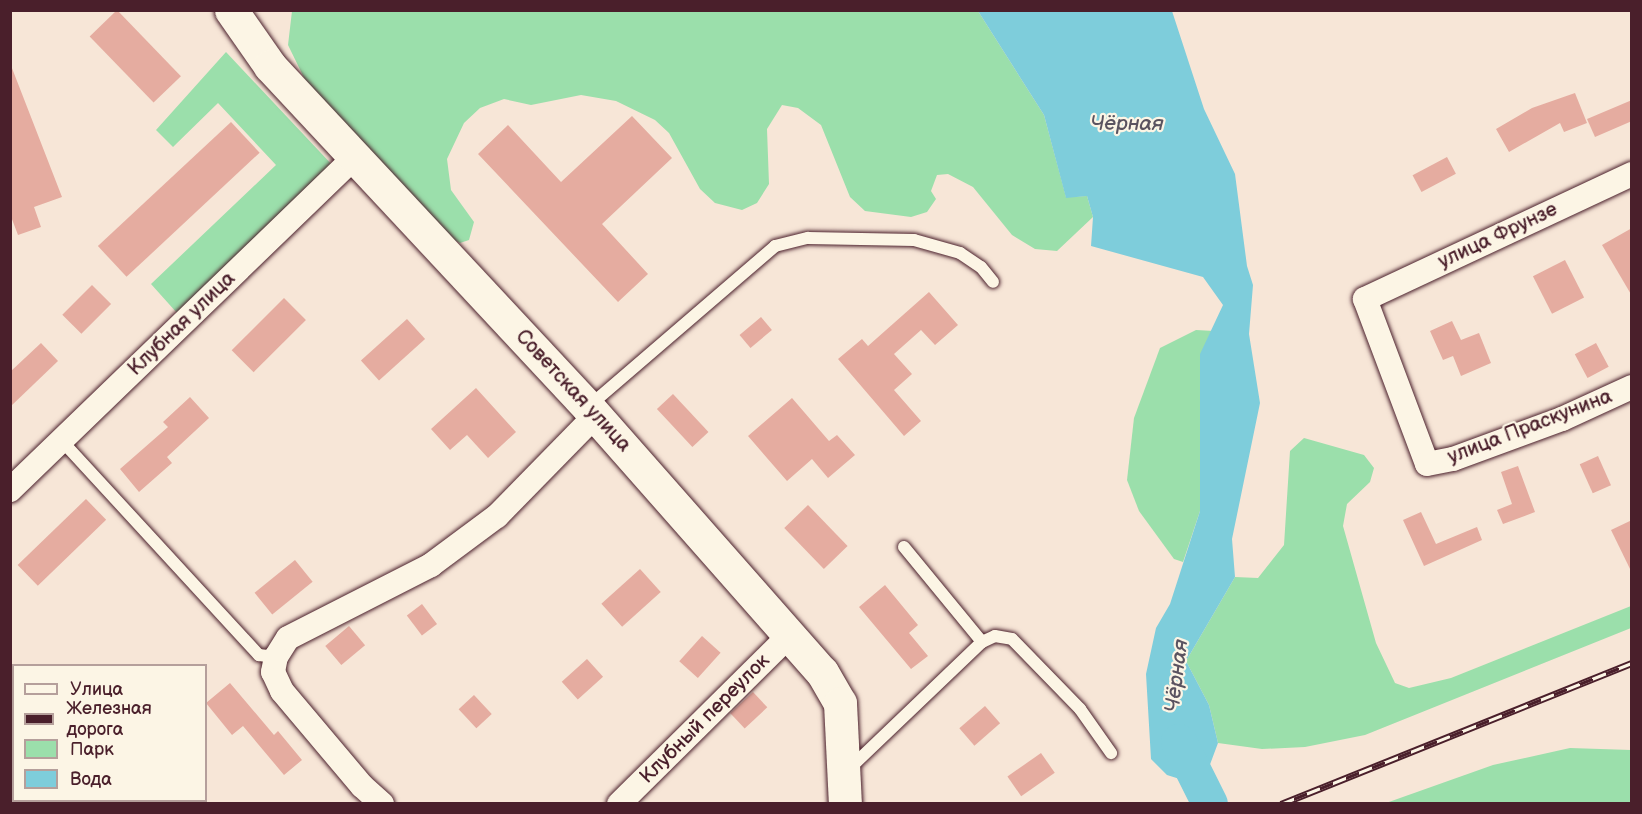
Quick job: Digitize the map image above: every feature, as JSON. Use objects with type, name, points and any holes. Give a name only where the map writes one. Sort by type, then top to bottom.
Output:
[{"type":"street","name":"Советская улица","points":[[231,10],[270,66],[592,411],[791,634],[822,672],[840,704],[845,788]]},
{"type":"street","name":"Клубная улица","points":[[10,490],[354,158]]},
{"type":"street","name":"улица Фрунзе","points":[[1427,464],[1365,298],[1632,174]]},
{"type":"street","name":"улица Праскунина","points":[[1427,464],[1453,459],[1562,419],[1632,387]]},
{"type":"street","points":[[382,804],[362,786],[282,691],[273,672],[276,657],[288,638],[431,565],[497,516],[592,411]]},
{"type":"street","name":"Клубный переулок","points":[[619,804],[791,634]]},
{"type":"lane","points":[[592,411],[776,246],[808,238],[915,240],[960,253],[981,267],[993,282]]},
{"type":"lane","points":[[62,441],[259,655],[276,657]]},
{"type":"lane","points":[[904,547],[982,642]]},
{"type":"lane","points":[[845,788],[982,642],[995,636],[1012,639],[1080,709],[1111,753]]},
{"type":"green space","points":[[292,11],[978,11],[1044,115],[1066,197],[1087,196],[1093,217],[1057,251],[1035,249],[1012,235],[973,187],[948,174],[937,175],[931,191],[936,199],[927,212],[911,217],[865,211],[850,197],[821,125],[798,108],[782,105],[767,129],[769,184],[757,203],[742,210],[715,203],[700,189],[669,133],[655,120],[616,101],[581,95],[531,105],[504,99],[480,108],[464,123],[447,159],[451,190],[474,222],[469,240],[460,243],[438,232],[310,90],[288,45]]},
{"type":"green space","points":[[226,52],[335,168],[177,313],[151,284],[276,165],[218,103],[173,147],[156,130]]},
{"type":"green space","points":[[1196,330],[1214,331],[1200,511],[1183,562],[1174,559],[1139,511],[1127,480],[1134,418],[1160,348]]},
{"type":"green space","points":[[1304,438],[1364,455],[1374,468],[1370,482],[1347,504],[1343,526],[1376,643],[1395,683],[1409,688],[1451,678],[1631,606],[1631,628],[1365,735],[1305,747],[1262,749],[1218,743],[1209,705],[1186,661],[1235,577],[1258,578],[1284,545],[1290,451]]},
{"type":"green space","points":[[1570,748],[1631,750],[1631,803],[1386,803],[1493,765]]},
{"type":"water","name":"Чёрная","points":[[978,11],[1172,11],[1204,109],[1235,174],[1247,266],[1253,285],[1249,334],[1260,403],[1232,539],[1235,577],[1186,661],[1209,705],[1218,743],[1202,786],[1167,775],[1151,759],[1146,674],[1156,628],[1170,604],[1200,511],[1200,354],[1223,305],[1203,277],[1091,246],[1093,217],[1087,196],[1066,198],[1044,115]]},
{"type":"building","points":[[117,10],[181,76],[154,103],[90,36]]},
{"type":"building","points":[[10,63],[62,197],[34,207],[41,227],[18,235],[10,214]]},
{"type":"building","points":[[1575,93],[1587,123],[1564,132],[1560,123],[1509,152],[1496,129],[1532,108]]},
{"type":"building","points":[[1632,100],[1632,121],[1595,137],[1587,119]]},
{"type":"building","points":[[632,116],[672,158],[602,224],[648,274],[618,302],[478,154],[508,125],[561,182]]},
{"type":"building","points":[[231,122],[260,153],[127,277],[98,246]]},
{"type":"building","points":[[1447,157],[1456,174],[1421,192],[1413,175]]},
{"type":"building","points":[[1632,228],[1632,296],[1602,245]]},
{"type":"building","points":[[1565,260],[1584,297],[1552,314],[1533,276]]},
{"type":"building","points":[[92,285],[111,304],[81,334],[62,315]]},
{"type":"building","points":[[929,292],[958,325],[935,345],[921,330],[894,354],[912,374],[894,390],[921,421],[904,436],[838,359],[862,339],[868,346]]},
{"type":"building","points":[[284,298],[306,320],[254,372],[232,350]]},
{"type":"building","points":[[761,317],[772,330],[750,348],[740,335]]},
{"type":"building","points":[[407,319],[425,339],[379,381],[361,360]]},
{"type":"building","points":[[1452,321],[1461,340],[1479,333],[1491,363],[1461,376],[1453,356],[1443,360],[1430,331]]},
{"type":"building","points":[[41,343],[58,361],[10,407],[10,372]]},
{"type":"building","points":[[1596,343],[1609,367],[1587,378],[1575,354]]},
{"type":"building","points":[[476,388],[516,432],[488,458],[467,435],[450,450],[431,429]]},
{"type":"building","points":[[673,394],[708,432],[692,447],[657,409]]},
{"type":"building","points":[[190,397],[209,418],[167,457],[172,463],[139,492],[120,469],[168,427],[163,422]]},
{"type":"building","points":[[792,398],[829,441],[837,435],[855,455],[828,478],[812,459],[787,481],[748,436]]},
{"type":"building","points":[[1598,456],[1611,485],[1593,493],[1580,464]]},
{"type":"building","points":[[1518,466],[1535,512],[1503,524],[1497,510],[1512,504],[1501,472]]},
{"type":"building","points":[[86,499],[106,520],[38,586],[18,565]]},
{"type":"building","points":[[808,505],[848,546],[824,569],[784,528]]},
{"type":"building","points":[[1421,512],[1436,544],[1477,527],[1482,540],[1424,566],[1403,520]]},
{"type":"building","points":[[1632,520],[1632,573],[1611,530]]},
{"type":"building","points":[[295,560],[313,582],[272,614],[255,593]]},
{"type":"building","points":[[640,569],[661,592],[622,627],[601,604]]},
{"type":"building","points":[[885,585],[918,625],[909,633],[928,656],[911,669],[859,607]]},
{"type":"building","points":[[422,604],[437,624],[422,635],[407,615]]},
{"type":"building","points":[[349,626],[365,645],[341,665],[325,646]]},
{"type":"building","points":[[702,636],[721,653],[698,678],[679,661]]},
{"type":"building","points":[[587,659],[603,677],[578,700],[562,682]]},
{"type":"building","points":[[230,683],[274,735],[278,731],[302,760],[284,775],[243,726],[232,735],[207,702]]},
{"type":"building","points":[[753,692],[767,707],[745,729],[730,713]]},
{"type":"building","points":[[474,695],[492,714],[476,728],[459,709]]},
{"type":"building","points":[[985,706],[1000,723],[974,746],[959,728]]},
{"type":"building","points":[[1041,753],[1055,773],[1021,796],[1007,777]]},
{"type":"waterway","name":"Чёрная","points":[[1179,742],[1210,804]]},
{"type":"railway","points":[[1281,804],[1632,663]]}]
